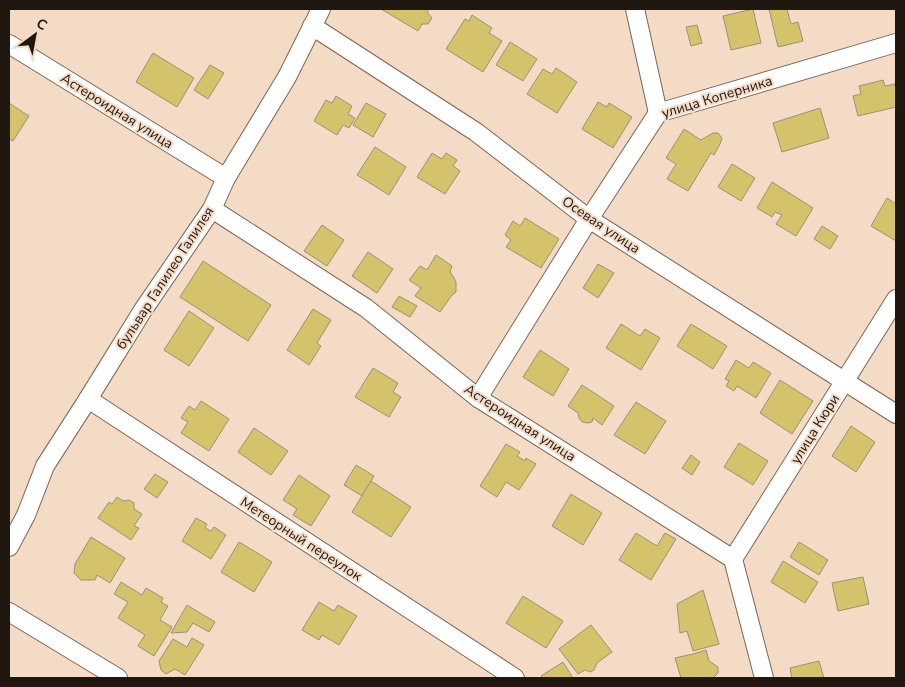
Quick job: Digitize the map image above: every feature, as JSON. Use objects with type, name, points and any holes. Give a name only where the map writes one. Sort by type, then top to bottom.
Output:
[{"type":"street","name":"бульвар Галилео Галилея","points":[[9,547],[26,515],[45,466],[143,310],[212,210],[226,178],[287,77],[321,9]]},
{"type":"street","points":[[635,9],[658,113]]},
{"type":"street","name":"Осевая улица","points":[[312,26],[476,132],[589,219],[896,414]]},
{"type":"street","name":"улица Коперника","points":[[478,398],[589,219],[658,113],[896,43]]},
{"type":"street","name":"Астероидная улица","points":[[9,44],[226,178]]},
{"type":"street","name":"Астероидная улица","points":[[212,210],[366,308],[478,398],[733,560]]},
{"type":"street","name":"улица Кюри","points":[[733,560],[896,299]]},
{"type":"street","name":"Метеорный переулок","points":[[88,399],[515,678]]},
{"type":"street","points":[[733,560],[764,678]]},
{"type":"street","points":[[9,612],[118,678]]},
{"type":"building","points":[[381,9],[429,9],[427,12],[432,18],[428,24],[422,24],[418,31]]},
{"type":"building","points":[[753,9],[761,43],[731,50],[723,16]]},
{"type":"building","points":[[769,9],[787,9],[791,24],[798,22],[803,41],[778,47]]},
{"type":"building","points":[[472,15],[492,28],[489,33],[502,41],[483,72],[446,49],[465,19],[469,21]]},
{"type":"building","points":[[697,25],[702,43],[691,46],[686,27]]},
{"type":"building","points":[[510,42],[537,59],[523,81],[496,65]]},
{"type":"building","points":[[153,53],[194,78],[177,107],[136,82]]},
{"type":"building","points":[[210,65],[224,73],[208,99],[194,90]]},
{"type":"building","points":[[556,68],[577,82],[557,113],[527,94],[543,69],[552,74]]},
{"type":"building","points":[[883,80],[885,86],[895,84],[896,107],[858,116],[853,96],[861,94],[859,86]]},
{"type":"building","points":[[336,96],[352,106],[348,114],[355,118],[349,128],[343,125],[337,135],[314,121],[326,100],[332,103]]},
{"type":"building","points":[[598,102],[607,107],[609,103],[632,117],[613,148],[582,129]]},
{"type":"building","points":[[9,103],[29,116],[13,141],[9,139]]},
{"type":"building","points":[[366,103],[386,114],[373,137],[353,125]]},
{"type":"building","points":[[820,108],[829,138],[782,152],[773,123]]},
{"type":"building","points":[[684,129],[701,140],[713,133],[718,133],[722,138],[714,155],[711,153],[688,191],[667,179],[676,164],[666,158]]},
{"type":"building","points":[[375,147],[406,167],[389,195],[357,175]]},
{"type":"building","points":[[432,153],[442,159],[446,153],[457,160],[453,166],[460,171],[445,194],[417,177]]},
{"type":"building","points":[[732,164],[755,178],[741,201],[718,187]]},
{"type":"building","points":[[772,182],[813,208],[796,236],[776,224],[782,215],[775,212],[772,217],[757,208]]},
{"type":"building","points":[[887,198],[896,204],[896,241],[871,226]]},
{"type":"building","points":[[525,218],[559,239],[541,268],[506,247],[511,240],[505,235],[513,221],[520,226]]},
{"type":"building","points":[[322,225],[344,240],[327,266],[304,251]]},
{"type":"building","points":[[822,226],[838,236],[830,249],[814,239]]},
{"type":"building","points":[[368,252],[393,269],[377,293],[352,276]]},
{"type":"building","points":[[436,255],[452,266],[450,272],[456,282],[456,292],[440,312],[415,296],[421,288],[409,280],[420,266],[427,270]]},
{"type":"building","points":[[203,261],[271,305],[248,341],[180,297]]},
{"type":"building","points":[[598,264],[614,273],[598,298],[583,288]]},
{"type":"building","points":[[399,296],[417,306],[410,317],[392,307]]},
{"type":"building","points":[[313,309],[331,320],[317,343],[321,346],[309,365],[287,350]]},
{"type":"building","points":[[189,311],[214,328],[189,366],[164,350]]},
{"type":"building","points":[[621,324],[640,336],[645,329],[660,338],[641,370],[606,348]]},
{"type":"building","points":[[691,324],[727,346],[713,369],[677,346]]},
{"type":"building","points":[[540,350],[569,369],[553,396],[523,377]]},
{"type":"building","points":[[736,360],[749,368],[753,362],[771,373],[756,398],[737,386],[734,391],[726,386],[729,381],[725,379]]},
{"type":"building","points":[[373,368],[398,383],[393,392],[401,397],[389,417],[355,397]]},
{"type":"building","points":[[780,380],[813,401],[792,434],[760,413]]},
{"type":"building","points":[[582,385],[614,406],[602,425],[593,418],[592,422],[582,422],[578,413],[568,406]]},
{"type":"building","points":[[201,401],[229,419],[209,451],[181,433],[188,422],[181,418],[189,406],[195,410]]},
{"type":"building","points":[[636,402],[666,421],[645,454],[614,435]]},
{"type":"building","points":[[851,426],[875,442],[856,472],[832,456]]},
{"type":"building","points":[[254,428],[288,451],[271,475],[238,452]]},
{"type":"building","points":[[739,443],[768,461],[753,485],[724,467]]},
{"type":"building","points":[[506,444],[520,452],[517,456],[525,461],[526,458],[536,464],[519,490],[506,482],[497,497],[480,486]]},
{"type":"building","points":[[691,455],[700,462],[692,475],[682,468]]},
{"type":"building","points":[[356,465],[374,476],[362,496],[344,485]]},
{"type":"building","points":[[155,474],[168,482],[157,498],[144,489]]},
{"type":"building","points":[[299,475],[330,496],[311,526],[293,515],[297,509],[283,500]]},
{"type":"building","points":[[371,481],[411,507],[391,537],[352,512]]},
{"type":"building","points":[[571,494],[602,513],[583,545],[552,526]]},
{"type":"building","points":[[117,497],[123,501],[129,500],[134,503],[134,509],[142,514],[134,526],[139,528],[131,540],[98,518],[109,502],[112,504]]},
{"type":"building","points":[[196,518],[207,524],[205,528],[211,531],[214,527],[226,535],[211,559],[182,541]]},
{"type":"building","points":[[636,533],[657,546],[665,533],[676,539],[651,580],[619,560]]},
{"type":"building","points":[[91,537],[125,558],[110,583],[97,575],[95,580],[81,580],[74,573],[75,564]]},
{"type":"building","points":[[239,542],[272,562],[254,592],[221,572]]},
{"type":"building","points":[[799,542],[828,560],[819,575],[790,557]]},
{"type":"building","points":[[783,561],[818,582],[805,603],[771,582]]},
{"type":"building","points":[[863,577],[869,604],[838,611],[832,583]]},
{"type":"building","points":[[121,582],[142,595],[146,588],[163,598],[161,602],[168,606],[160,620],[172,627],[154,656],[138,646],[145,635],[118,618],[128,602],[114,594]]},
{"type":"building","points":[[703,590],[719,644],[693,651],[687,631],[680,633],[677,604]]},
{"type":"building","points":[[523,596],[563,621],[546,648],[506,623]]},
{"type":"building","points":[[319,602],[334,611],[338,605],[357,616],[339,645],[322,635],[319,640],[302,630]]},
{"type":"building","points":[[187,605],[215,622],[209,632],[193,623],[187,632],[171,633]]},
{"type":"building","points":[[591,625],[612,652],[597,663],[594,670],[590,672],[585,670],[578,674],[559,649]]},
{"type":"building","points":[[192,638],[204,645],[185,675],[175,669],[166,674],[161,670],[159,661],[173,639],[187,647]]},
{"type":"building","points":[[706,650],[709,661],[718,667],[718,673],[713,678],[681,678],[675,658]]},
{"type":"building","points":[[819,661],[824,678],[792,678],[790,668]]},
{"type":"building","points":[[563,662],[573,678],[543,678],[541,676]]}]
